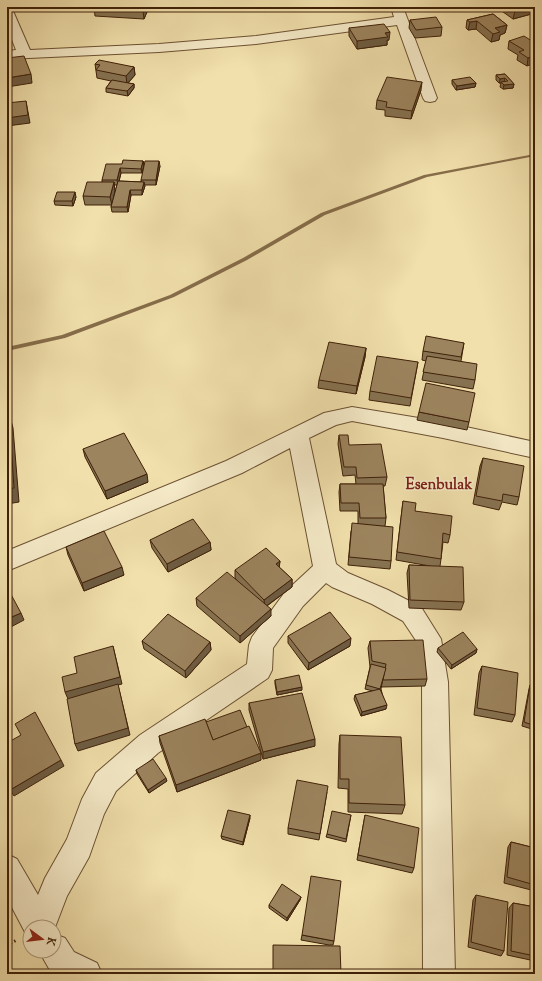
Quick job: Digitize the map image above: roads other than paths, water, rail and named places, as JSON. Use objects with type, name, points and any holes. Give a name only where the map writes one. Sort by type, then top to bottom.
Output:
[{"type":"street","points":[[397,7],[430,98]]},
{"type":"street","points":[[7,11],[26,55]]},
{"type":"street","points":[[7,55],[159,48],[248,41],[402,20]]},
{"type":"street","points":[[7,561],[234,467],[331,418],[352,414],[443,430],[535,450]]},
{"type":"street","points":[[298,435],[325,569],[340,580],[380,597],[412,614],[429,639],[434,682],[439,974]]},
{"type":"street","points":[[43,919],[55,888],[79,847],[92,809],[106,782],[149,744],[259,670],[261,645],[294,599],[325,569]]},
{"type":"street","points":[[7,870],[35,919]]},
{"type":"street","points":[[60,959],[63,963],[86,974]]},
{"type":"waterway","points":[[7,349],[63,337],[172,296],[245,259],[323,214],[426,176],[535,155]]},
{"type":"district","name":"Esenbulak","points":[[439,484]]}]
